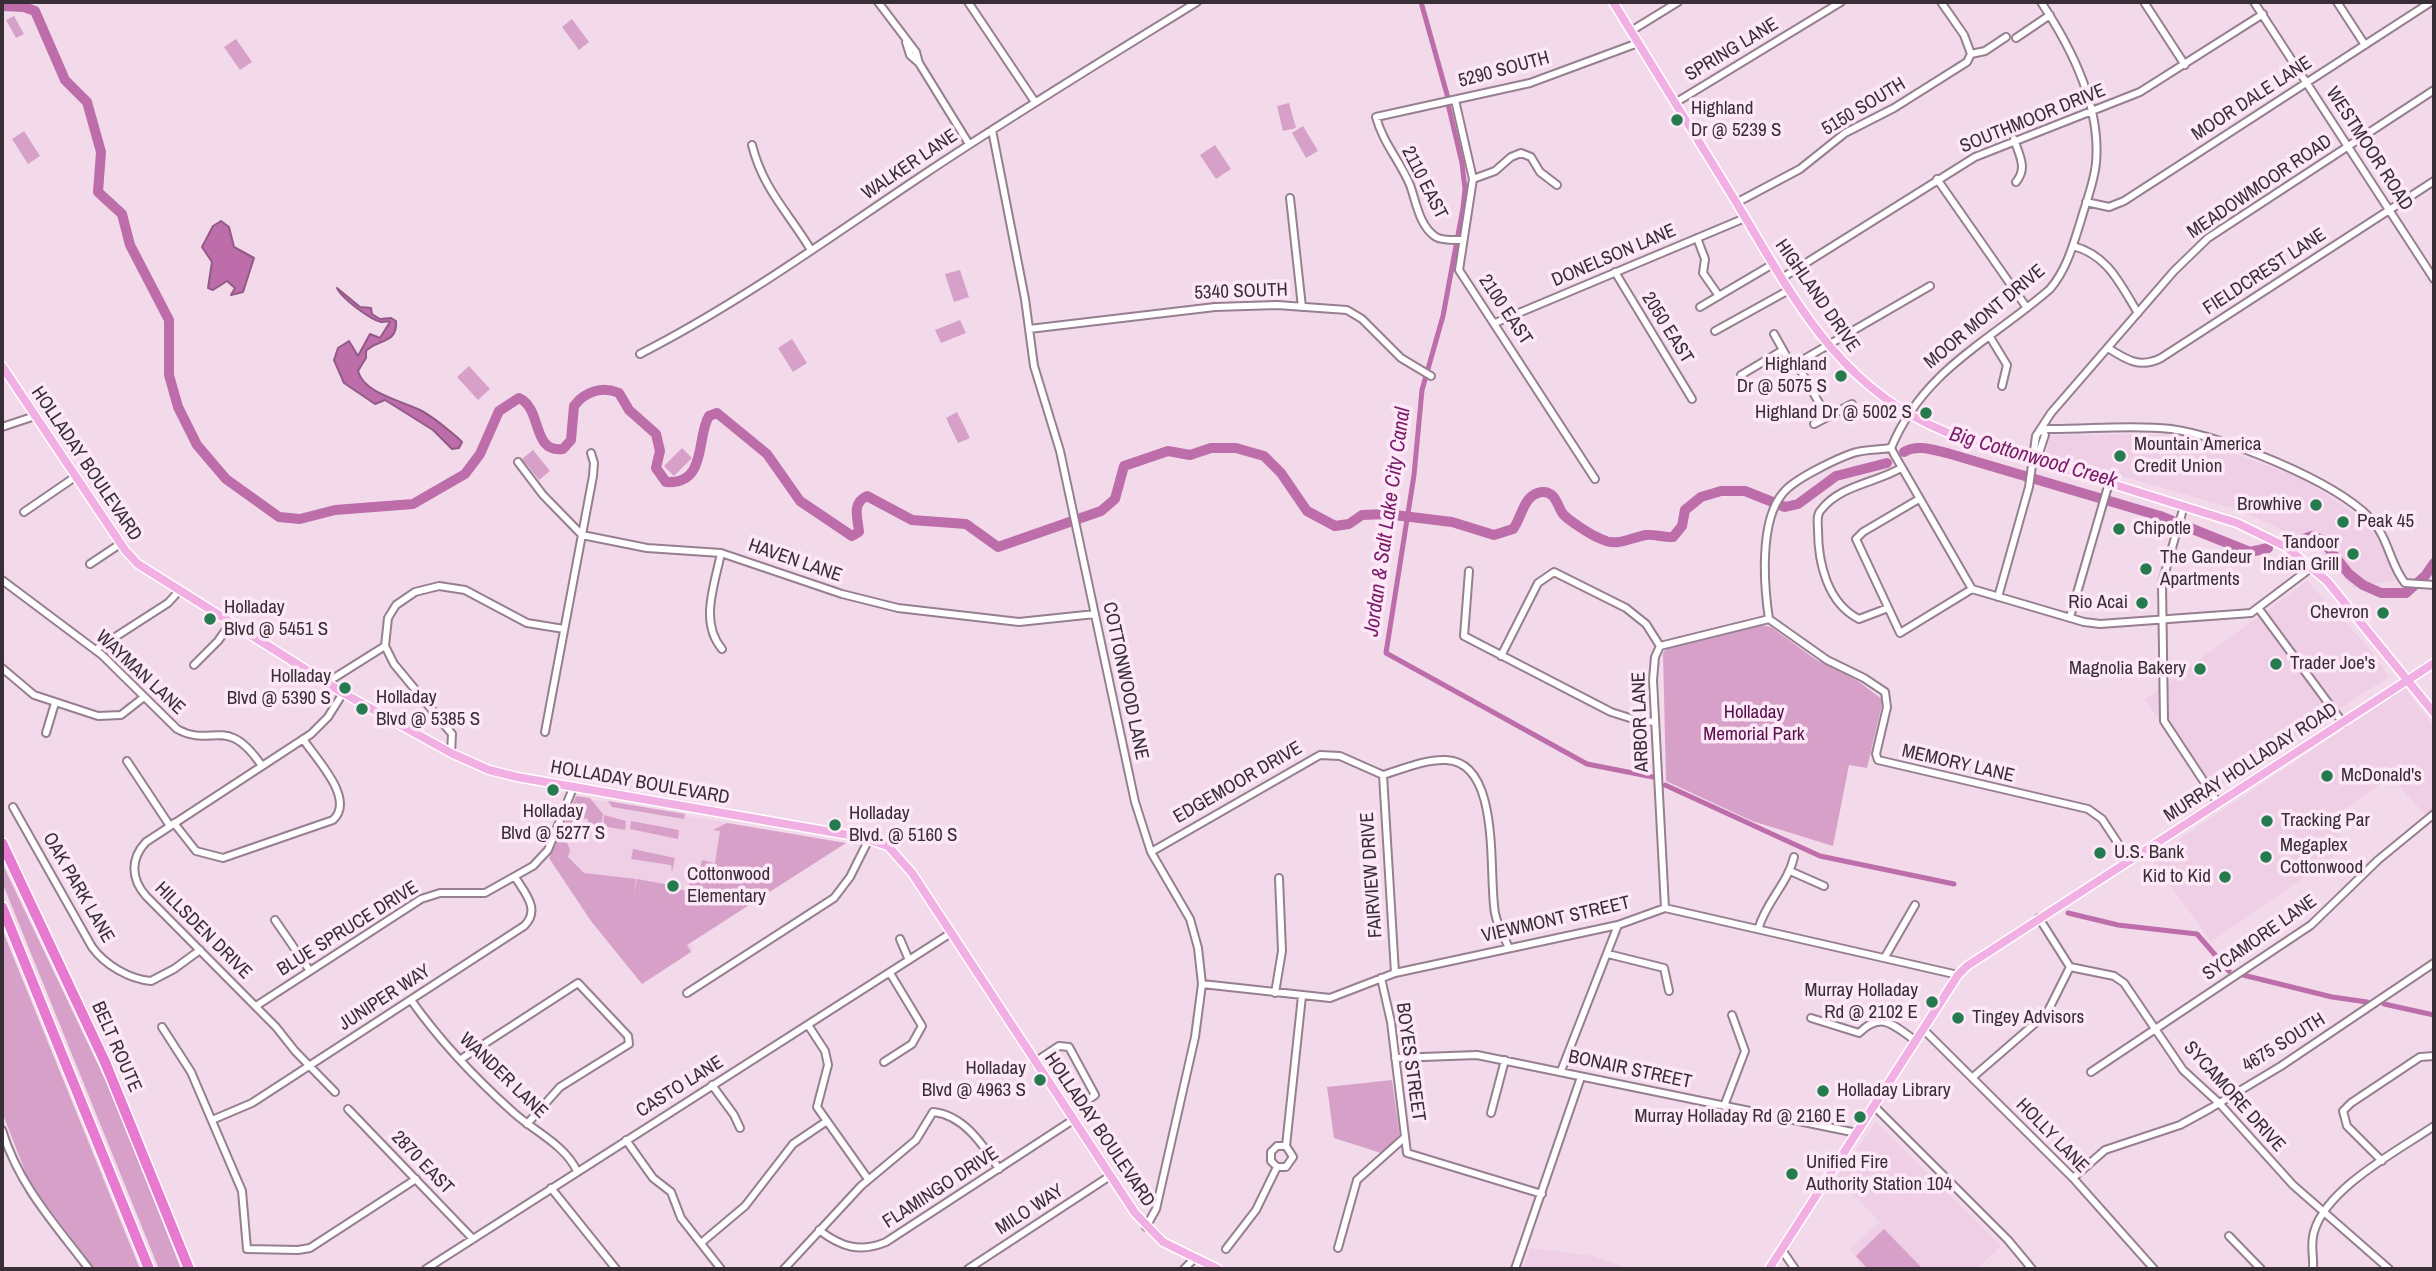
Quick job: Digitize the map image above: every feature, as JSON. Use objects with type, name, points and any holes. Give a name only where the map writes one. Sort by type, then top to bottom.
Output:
[{"type":"highway","name":"BELT ROUTE","points":[[2,843],[105,1062],[189,1269]]},
{"type":"highway","points":[[2,906],[149,1269]]},
{"type":"main road","name":"HIGHLAND DRIVE","points":[[1613,2],[1789,290],[1828,347],[1866,385],[1907,414],[1946,432],[2184,506],[2266,535],[2312,567],[2347,601],[2434,713]]},
{"type":"main road","name":"HOLLADAY BOULEVARD","points":[[2,366],[120,544],[138,564],[326,684],[451,753],[495,772],[869,839],[884,844],[901,858],[1146,1228],[1163,1242],[1218,1269]]},
{"type":"main road","name":"MURRAY HOLLADAY ROAD","points":[[1769,1269],[1958,975],[1973,961],[2434,663]]},
{"type":"street","points":[[878,2],[916,52],[919,63],[969,144]]},
{"type":"street","points":[[968,2],[1035,102]]},
{"type":"street","name":"WALKER LANE","points":[[640,354],[715,314],[969,144],[1197,2]]},
{"type":"street","points":[[1631,31],[1678,2]]},
{"type":"street","name":"SPRING LANE","points":[[1675,103],[1841,2]]},
{"type":"street","points":[[1941,2],[1964,35],[1971,54]]},
{"type":"street","name":"MOOR MONT DRIVE","points":[[1891,447],[1907,414],[1931,382],[2027,308],[2059,277],[2073,246],[2096,160],[2090,112],[2076,62],[2041,2]]},
{"type":"street","points":[[2144,2],[2185,65]]},
{"type":"street","name":"WESTMOOR ROAD","points":[[2255,2],[2434,277]]},
{"type":"street","points":[[2337,2],[2365,45]]},
{"type":"street","name":"MOOR DALE LANE","points":[[2086,202],[2109,207],[2124,201],[2431,2]]},
{"type":"street","name":"SOUTHMOOR DRIVE","points":[[1782,278],[1975,157],[2014,139],[2140,92],[2263,14]]},
{"type":"street","points":[[2016,38],[2050,16]]},
{"type":"street","name":"5150 SOUTH","points":[[1736,203],[1800,169],[1837,139],[1906,101],[1967,62],[1971,54],[1985,51],[2006,37]]},
{"type":"street","name":"5290 SOUTH","points":[[1376,117],[1530,83],[1638,43]]},
{"type":"street","name":"MEADOWMOOR ROAD","points":[[1998,597],[2029,487],[2036,436],[2051,413],[2208,238],[2434,90]]},
{"type":"street","name":"2100 EAST","points":[[1450,101],[1473,179],[1459,240],[1459,270],[1595,479]]},
{"type":"street","name":"2110 EAST","points":[[1376,117],[1380,132],[1409,184],[1412,198],[1429,230],[1441,239],[1459,240]]},
{"type":"street","name":"COTTONWOOD LANE","points":[[992,130],[1035,374],[1060,451],[1135,802],[1151,852],[1190,919],[1198,948],[1202,984],[1198,1021],[1158,1199],[1146,1228]]},
{"type":"street","points":[[2014,139],[2023,166],[2023,173],[2016,182]]},
{"type":"street","points":[[752,145],[762,179],[792,218],[811,250]]},
{"type":"street","points":[[1473,179],[1495,171],[1511,157],[1521,153],[1531,157],[1540,172],[1557,185]]},
{"type":"street","points":[[1937,179],[2027,308]]},
{"type":"street","name":"FIELDCREST LANE","points":[[2108,348],[2123,359],[2137,363],[2161,358],[2434,181]]},
{"type":"street","points":[[1290,198],[1302,307]]},
{"type":"street","name":"DONELSON LANE","points":[[1495,323],[1745,218]]},
{"type":"street","points":[[1697,238],[1706,259],[1703,272],[1719,296]]},
{"type":"street","points":[[2073,246],[2086,249],[2104,261],[2138,313]]},
{"type":"street","points":[[1700,307],[1773,264]]},
{"type":"street","name":"2050 EAST","points":[[1615,272],[1692,399]]},
{"type":"street","points":[[1774,334],[1792,366],[1930,286]]},
{"type":"street","points":[[1715,331],[1789,290]]},
{"type":"street","name":"5340 SOUTH","points":[[1029,329],[1206,308],[1302,307],[1355,313],[1402,358],[1431,376]]},
{"type":"street","points":[[1990,337],[2007,365],[2002,386]]},
{"type":"street","points":[[1741,375],[1783,350]]},
{"type":"street","points":[[1797,364],[1827,417]]},
{"type":"street","points":[[1814,424],[1852,404]]},
{"type":"street","points":[[2,427],[35,416]]},
{"type":"street","points":[[2042,429],[2173,430],[2289,467],[2368,516],[2387,542],[2403,580],[2411,585],[2434,585]]},
{"type":"street","points":[[1769,619],[1764,578],[1765,553],[1779,499],[1791,486],[1854,453],[1891,447],[1972,589],[1998,597],[2100,624],[2247,613],[2259,608],[2312,567]]},
{"type":"street","points":[[545,732],[594,463],[591,453]]},
{"type":"street","points":[[518,462],[543,495],[582,535]]},
{"type":"street","points":[[1888,608],[1859,619],[1837,600],[1819,563],[1818,513],[1850,488],[1881,480],[1901,468]]},
{"type":"street","points":[[24,512],[75,477]]},
{"type":"street","points":[[2070,617],[2109,483]]},
{"type":"street","points":[[1919,499],[1863,532],[1856,539],[1900,633],[1972,589]]},
{"type":"street","points":[[2184,506],[2162,583],[2166,728],[2218,803]]},
{"type":"street","name":"HAVEN LANE","points":[[582,535],[647,548],[721,553],[853,598],[898,608],[1019,622],[1095,614]]},
{"type":"street","points":[[90,564],[120,544]]},
{"type":"street","points":[[721,553],[709,622],[712,634],[722,649]]},
{"type":"street","points":[[1469,571],[1464,636],[1611,712],[1636,720],[1655,722]]},
{"type":"street","points":[[1501,656],[1538,583],[1554,572],[1626,608],[1646,624],[1660,646]]},
{"type":"street","name":"WAYMAN LANE","points":[[2,580],[95,650],[180,731],[234,738],[248,748],[262,766]]},
{"type":"street","points":[[451,753],[452,734],[394,664],[385,646],[388,618],[396,605],[415,592],[439,586],[465,590],[527,622],[564,629]]},
{"type":"street","points":[[95,650],[168,603],[178,592]]},
{"type":"street","points":[[2259,608],[2343,723]]},
{"type":"street","name":"ARBOR LANE","points":[[1665,908],[1653,680],[1655,657],[1665,642],[1769,619]]},
{"type":"street","name":"MEMORY LANE","points":[[1769,619],[1827,660],[1885,692],[1888,703],[1876,754],[1878,760],[2088,809],[2102,819],[2129,860]]},
{"type":"street","points":[[194,665],[218,641],[230,624]]},
{"type":"street","points":[[326,684],[385,646]]},
{"type":"street","points":[[2,668],[30,693],[106,717],[125,713],[144,697]]},
{"type":"street","name":"HILLSDEN DRIVE","points":[[335,1092],[256,1006],[146,896],[135,876],[134,862],[140,849],[172,824],[303,739],[324,722],[343,693]]},
{"type":"street","points":[[46,733],[55,703]]},
{"type":"street","points":[[127,761],[172,824],[196,851],[223,858],[333,820],[341,811],[341,799],[303,739]]},
{"type":"street","name":"EDGEMOOR DRIVE","points":[[1151,852],[1320,755],[1340,757],[1382,775]]},
{"type":"street","points":[[1382,775],[1445,760],[1463,765],[1477,778],[1486,802],[1495,916],[1509,948]]},
{"type":"street","name":"FAIRVIEW DRIVE","points":[[1382,775],[1395,973]]},
{"type":"street","name":"BLUE SPRUCE DRIVE","points":[[256,1006],[425,897],[445,893],[485,893],[515,877],[546,854],[573,788]]},
{"type":"street","name":"OAK PARK LANE","points":[[13,807],[92,947],[109,965],[145,980],[154,980],[200,950]]},
{"type":"street","name":"SYCAMORE LANE","points":[[2091,1072],[2311,925],[2378,860],[2434,814]]},
{"type":"street","points":[[687,993],[834,898],[850,877],[869,839]]},
{"type":"street","points":[[1759,927],[1763,912],[1790,872],[1794,857]]},
{"type":"street","points":[[1790,872],[1824,886]]},
{"type":"street","name":"JUNIPER WAY","points":[[212,1120],[252,1103],[528,922],[532,905],[515,877]]},
{"type":"street","points":[[1275,993],[1282,951],[1279,878]]},
{"type":"street","points":[[1885,957],[1915,905]]},
{"type":"street","points":[[1665,908],[1759,927],[1958,975]]},
{"type":"street","name":"VIEWMONT STREET","points":[[1202,984],[1302,996],[1335,997],[1395,973],[1618,925],[1665,908]]},
{"type":"street","points":[[1973,1077],[2047,1013],[2070,967],[2039,918]]},
{"type":"street","points":[[275,920],[310,971]]},
{"type":"street","points":[[1561,1071],[1618,925]]},
{"type":"street","name":"CASTO LANE","points":[[429,1268],[951,933]]},
{"type":"street","points":[[900,939],[909,960]]},
{"type":"street","points":[[1608,954],[1663,967],[1667,972],[1669,991]]},
{"type":"street","name":"4675 SOUTH","points":[[2073,1178],[2105,1150],[2180,1125],[2219,1103],[2281,1066],[2434,963]]},
{"type":"street","name":"SYCAMORE DRIVE","points":[[2070,967],[2122,981],[2181,1067],[2219,1103],[2290,1182],[2389,1269]]},
{"type":"street","points":[[884,1062],[912,1044],[922,1026],[890,973]]},
{"type":"street","name":"BOYES STREET","points":[[1381,978],[1395,1058],[1406,1151],[1416,1158],[1542,1194]]},
{"type":"street","points":[[461,1059],[578,983],[630,1041],[607,1060],[560,1087],[527,1124]]},
{"type":"street","points":[[1286,1146],[1302,996]]},
{"type":"street","name":"WANDER LANE","points":[[411,1000],[428,1025],[461,1059],[527,1124],[564,1153],[577,1171]]},
{"type":"street","points":[[1724,1106],[1745,1051],[1732,1015]]},
{"type":"street","points":[[1811,1018],[1859,1032],[1871,1022],[1881,1020],[1916,1041]]},
{"type":"street","points":[[808,1025],[827,1060],[826,1079],[816,1102],[868,1179]]},
{"type":"street","points":[[162,1027],[190,1069],[243,1195],[245,1245],[248,1250],[310,1248],[416,1179]]},
{"type":"street","name":"HOLLY LANE","points":[[1924,1030],[2073,1178],[2154,1269]]},
{"type":"street","points":[[1035,1062],[1059,1046],[1069,1047],[1096,1095],[1088,1100]]},
{"type":"street","name":"BONAIR STREET","points":[[1395,1058],[1474,1054],[1857,1133]]},
{"type":"street","points":[[2382,1161],[2347,1126],[2343,1111],[2416,1059],[2434,1056]]},
{"type":"street","points":[[1492,1113],[1505,1060]]},
{"type":"street","points":[[1515,1269],[1581,1077]]},
{"type":"street","points":[[712,1085],[740,1128]]},
{"type":"street","points":[[1874,1106],[2008,1240],[2032,1269]]},
{"type":"street","name":"2870 EAST","points":[[348,1109],[473,1239]]},
{"type":"street","points":[[785,1269],[868,1179],[916,1140],[933,1112],[940,1112],[975,1134],[999,1169]]},
{"type":"street","points":[[701,1243],[745,1206],[791,1146],[827,1121]]},
{"type":"street","name":"FLAMINGO DRIVE","points":[[819,1230],[845,1246],[876,1246],[1073,1121]]},
{"type":"street","points":[[2313,1269],[2312,1240],[2317,1223],[2325,1211],[2352,1183],[2434,1126]]},
{"type":"street","points":[[2,1130],[13,1163],[30,1194],[89,1269]]},
{"type":"street","points":[[1338,1248],[1357,1180],[1404,1138]]},
{"type":"street","points":[[626,1140],[652,1177],[671,1192],[681,1218],[721,1269]]},
{"type":"street","points":[[1277,1146],[1286,1146],[1292,1152],[1292,1161],[1286,1167],[1278,1167],[1271,1161],[1271,1152],[1277,1146]]},
{"type":"street","points":[[1226,1249],[1256,1210],[1278,1167]]},
{"type":"street","name":"MILO WAY","points":[[968,1269],[1110,1176]]},
{"type":"street","points":[[551,1188],[616,1269]]},
{"type":"street","points":[[2229,1237],[2261,1269]]},
{"type":"street","points":[[1782,1250],[1795,1269]]},
{"type":"street","points":[[1184,1269],[1194,1259]]},
{"type":"shaded area","points":[[221,221],[229,227],[234,247],[254,258],[243,292],[231,295],[235,288],[227,281],[213,290],[208,288],[212,262],[202,247],[213,226]]},
{"type":"shaded area","points":[[337,288],[360,307],[371,308],[372,314],[380,319],[391,318],[396,321],[394,334],[366,351],[366,358],[358,371],[362,379],[385,396],[432,417],[462,442],[459,448],[452,449],[433,430],[385,400],[375,404],[344,383],[334,360],[338,348],[349,341],[358,356],[370,334],[380,338],[390,322],[381,322],[364,313]]},
{"type":"shaded area","points":[[2167,434],[2191,438],[2302,478],[2366,521],[2391,561],[2395,580],[2353,588],[2323,553],[2273,525],[2235,509],[2046,454],[2050,435]]},
{"type":"shaded area","points":[[2307,581],[2370,649],[2389,677],[2214,789],[2144,700]]},
{"type":"shaded area","points":[[2405,688],[2434,727],[2434,809],[2425,815],[2391,777],[2327,821],[2349,846],[2211,942],[2151,858]]},
{"type":"shaded area","name":"Cottonwood Elementary","points":[[577,797],[846,843],[689,943],[694,949],[652,978],[587,912],[550,860]]},
{"type":"shaded area","points":[[1876,1122],[2001,1246],[1977,1269],[1863,1269],[1850,1248],[1880,1222],[1836,1178]]},
{"type":"shaded area","points":[[1530,1248],[1594,1256],[1631,1269],[1522,1269]]},
{"type":"green space","points":[[14,16],[24,34],[16,38],[6,20]]},
{"type":"green space","points":[[572,19],[589,42],[579,50],[562,27]]},
{"type":"green space","points":[[236,39],[252,62],[240,70],[224,47]]},
{"type":"green space","points":[[1289,103],[1296,128],[1283,131],[1277,106]]},
{"type":"green space","points":[[1303,126],[1318,151],[1306,158],[1292,133]]},
{"type":"green space","points":[[24,131],[40,156],[28,164],[12,139]]},
{"type":"green space","points":[[1215,145],[1231,169],[1216,179],[1200,155]]},
{"type":"green space","points":[[960,270],[969,297],[954,302],[945,274]]},
{"type":"green space","points":[[960,320],[966,333],[941,343],[935,330]]},
{"type":"green space","points":[[792,339],[807,363],[793,372],[778,348]]},
{"type":"green space","points":[[469,366],[490,389],[478,400],[457,377]]},
{"type":"green space","points":[[957,412],[970,438],[958,443],[946,418]]},
{"type":"green space","points":[[682,448],[692,458],[674,476],[664,466]]},
{"type":"green space","points":[[533,450],[550,471],[539,480],[522,459]]},
{"type":"green space","name":"Holladay Memorial Park","points":[[1761,625],[1771,627],[1815,659],[1858,681],[1883,700],[1867,768],[1849,765],[1833,846],[1752,821],[1666,781],[1663,653],[1669,645]]},
{"type":"green space","points":[[576,796],[590,798],[603,814],[601,826],[588,823],[588,819],[573,817],[572,827],[565,822]]},
{"type":"green space","points":[[608,801],[685,814],[684,819],[612,807]]},
{"type":"green space","points":[[604,815],[626,821],[625,830],[603,826]]},
{"type":"green space","points":[[631,821],[679,830],[678,839],[630,829]]},
{"type":"green space","name":"Cottonwood Elementary","points":[[727,823],[846,843],[687,945],[691,952],[642,984],[591,921],[549,858],[562,830],[570,850],[568,857],[584,873],[636,879],[634,894],[637,879],[670,885],[669,898],[671,888],[688,891],[691,876],[698,879],[702,860],[715,863],[720,831],[713,830]]},
{"type":"green space","points":[[633,849],[675,858],[672,872],[671,865],[631,859]]},
{"type":"green space","points":[[2,863],[111,1092],[181,1269],[159,1269],[2,882]]},
{"type":"green space","points":[[2,929],[140,1269],[95,1269],[30,1184],[2,1112]]},
{"type":"green space","points":[[1392,1080],[1400,1138],[1381,1153],[1334,1138],[1327,1087]]},
{"type":"green space","points":[[1884,1229],[1923,1269],[1868,1269],[1856,1256]]},
{"type":"waterway","name":"Jordan & Salt Lake City Canal","points":[[1421,2],[1448,98]]},
{"type":"waterway","name":"Big Cottonwood Creek","points":[[2,6],[24,7],[35,11],[65,80],[87,102],[101,152],[98,192],[122,214],[130,245],[169,320],[169,375],[178,407],[197,445],[226,479],[279,517],[300,519],[335,510],[413,504],[465,474],[480,454],[499,411],[519,398],[532,411],[541,438],[546,444],[563,449],[571,440],[574,406],[589,393],[601,390],[619,393],[629,410],[656,434],[660,451],[656,468],[666,482],[679,481],[689,476],[695,468],[705,425],[709,416],[717,413],[767,454],[800,501],[852,536],[859,532],[857,507],[867,496],[912,520],[966,524],[998,547],[1101,511],[1115,499],[1124,466],[1168,451],[1190,455],[1211,448],[1236,448],[1264,456],[1281,473],[1307,511],[1335,526],[1349,524],[1362,515],[1386,514],[1452,522],[1494,535],[1513,529],[1531,497],[1547,492],[1553,496],[1563,514],[1574,523],[1595,536],[1612,542],[1646,535],[1673,537],[1682,526],[1685,510],[1701,497],[1721,491],[1745,491],[1785,507],[1798,504],[1836,476],[1887,463]]},
{"type":"waterway","name":"Jordan & Salt Lake City Canal","points":[[1448,104],[1462,163],[1465,189],[1463,208],[1443,316],[1422,390],[1414,475],[1386,653],[1587,764],[1653,777]]},
{"type":"waterway","name":"Big Cottonwood Creek","points":[[1904,452],[1920,448],[1947,453],[2160,516],[2250,552],[2268,548]]},
{"type":"waterway","name":"Big Cottonwood Creek","points":[[2298,541],[2312,536],[2322,540],[2349,574],[2363,585],[2381,593],[2406,593],[2425,576],[2434,563]]},
{"type":"waterway","name":"Jordan & Salt Lake City Canal","points":[[1665,785],[1820,856],[1954,884]]},
{"type":"waterway","name":"Jordan & Salt Lake City Canal","points":[[2068,913],[2118,925],[2197,934],[2229,971]]},
{"type":"waterway","name":"Jordan & Salt Lake City Canal","points":[[2243,975],[2332,997],[2367,1002]]},
{"type":"waterway","name":"Jordan & Salt Lake City Canal","points":[[2384,1004],[2434,1015]]},
{"type":"place","name":"Highland Dr @ 5239 S","points":[[1677,120]]},
{"type":"place","name":"Highland Dr @ 5075 S","points":[[1841,376]]},
{"type":"place","name":"Highland Dr @ 5002 S","points":[[1926,413]]},
{"type":"place","name":"Mountain America Credit Union","points":[[2120,456]]},
{"type":"place","name":"Browhive","points":[[2316,505]]},
{"type":"place","name":"Peak 45","points":[[2343,522]]},
{"type":"place","name":"Chipotle","points":[[2119,529]]},
{"type":"place","name":"Tandoor Indian Grill","points":[[2353,554]]},
{"type":"place","name":"The Gandeur Apartments","points":[[2146,569]]},
{"type":"place","name":"Rio Acai","points":[[2142,603]]},
{"type":"place","name":"Chevron","points":[[2383,613]]},
{"type":"place","name":"Holladay Blvd @ 5451 S","points":[[210,619]]},
{"type":"place","name":"Trader Joe's","points":[[2276,664]]},
{"type":"place","name":"Magnolia Bakery","points":[[2200,669]]},
{"type":"place","name":"Holladay Blvd @ 5390 S","points":[[345,688]]},
{"type":"place","name":"Holladay Blvd @ 5385 S","points":[[362,709]]},
{"type":"place","name":"McDonald's","points":[[2327,776]]},
{"type":"place","name":"Holladay Blvd @ 5277 S","points":[[553,790]]},
{"type":"place","name":"Tracking Par","points":[[2267,821]]},
{"type":"place","name":"Holladay Blvd. @ 5160 S","points":[[835,825]]},
{"type":"place","name":"U.S. Bank","points":[[2100,853]]},
{"type":"place","name":"Megaplex Cottonwood","points":[[2266,857]]},
{"type":"place","name":"Kid to Kid","points":[[2225,877]]},
{"type":"place","name":"Cottonwood Elementary","points":[[673,886]]},
{"type":"place","name":"Murray Holladay Rd @ 2102 E","points":[[1932,1002]]},
{"type":"place","name":"Tingey Advisors","points":[[1958,1018]]},
{"type":"place","name":"Holladay Blvd @ 4963 S","points":[[1040,1080]]},
{"type":"place","name":"Holladay Library","points":[[1823,1091]]},
{"type":"place","name":"Murray Holladay Rd @ 2160 E","points":[[1860,1117]]},
{"type":"place","name":"Unified Fire Authority Station 104","points":[[1792,1174]]}]
